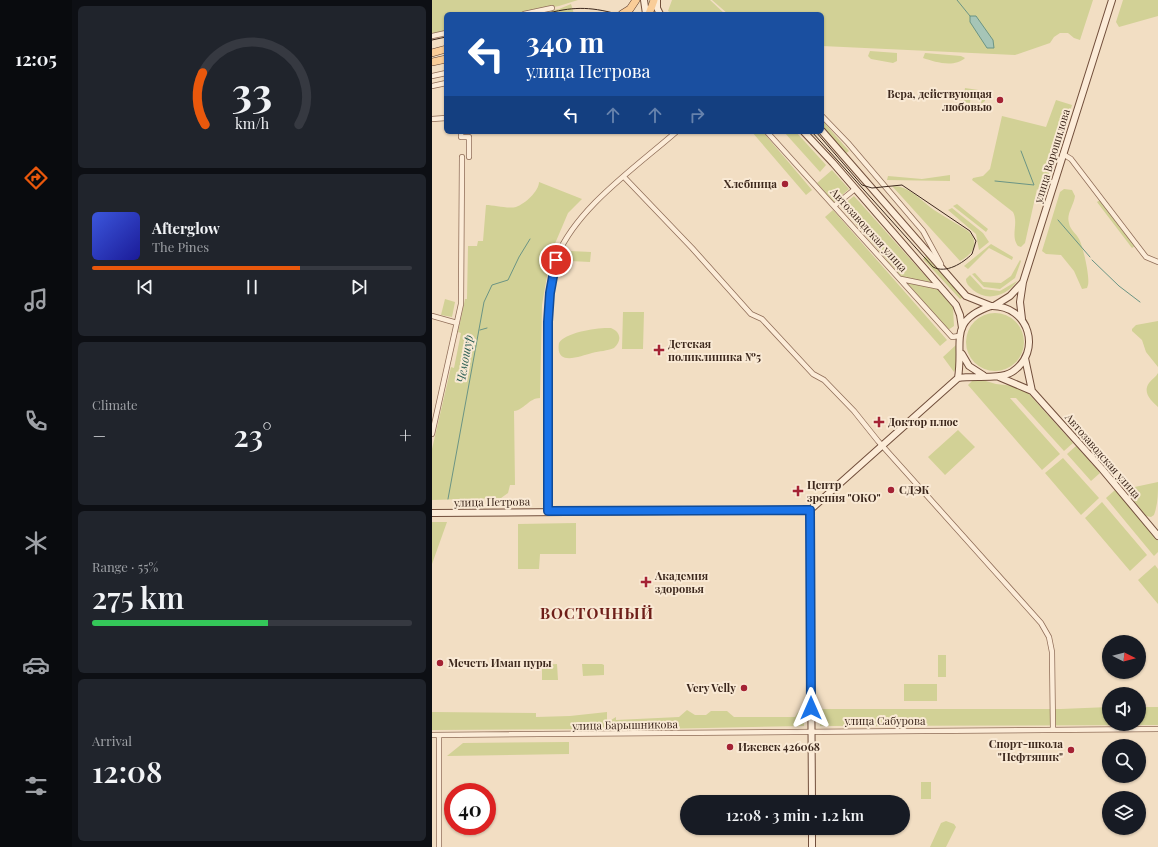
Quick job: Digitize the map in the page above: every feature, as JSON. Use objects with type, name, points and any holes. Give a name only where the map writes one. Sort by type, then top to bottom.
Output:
[{"type":"main road","points":[[625,12],[630,9],[636,0]]},
{"type":"main road","points":[[644,0],[646,12]]},
{"type":"main road","points":[[650,12],[656,0]]},
{"type":"main road","points":[[656,0],[659,12]]},
{"type":"main road","name":"улица Ворошилова","points":[[993,306],[1010,296],[1023,282],[1112,0]]},
{"type":"main road","points":[[432,53],[444,50]]},
{"type":"main road","points":[[432,62],[444,59]]},
{"type":"main road","points":[[812,795],[810,510],[958,378],[984,375],[999,376],[1010,373],[1019,367],[1025,358],[1030,345],[1027,328],[1022,319],[1014,312],[1005,308],[993,306],[966,296],[824,133]]},
{"type":"main road","name":"Автозаводская улица","points":[[806,134],[855,188],[956,305],[960,315],[962,328]]},
{"type":"main road","points":[[1022,319],[1020,302],[1023,282]]},
{"type":"main road","points":[[956,305],[966,296]]},
{"type":"main road","points":[[958,378],[960,350],[959,336],[962,328],[967,319],[975,312],[993,306]]},
{"type":"main road","points":[[960,350],[969,366],[984,375]]},
{"type":"main road","points":[[1025,358],[1032,391]]},
{"type":"main road","points":[[999,376],[1032,391]]},
{"type":"main road","name":"Автозаводская улица","points":[[1032,391],[1102,469],[1158,536]]},
{"type":"main road","name":"улица Петрова","points":[[432,512],[810,510]]},
{"type":"main road","points":[[812,835],[812,847]]},
{"type":"street","points":[[533,12],[552,8]]},
{"type":"street","points":[[432,36],[444,33]]},
{"type":"street","points":[[432,76],[444,73]]},
{"type":"street","points":[[432,86],[444,83]]},
{"type":"street","points":[[432,119],[444,118]]},
{"type":"street","points":[[824,118],[848,143],[923,231],[944,271]]},
{"type":"street","points":[[461,134],[461,137],[469,137],[468,157]]},
{"type":"street","points":[[548,511],[548,322],[550,293],[556,260],[574,226],[606,193],[674,134]]},
{"type":"street","name":"Автозаводская улица","points":[[769,134],[952,337],[959,336]]},
{"type":"street","points":[[1063,154],[1071,159],[1146,257],[1158,262]]},
{"type":"street","points":[[432,434],[461,304],[462,157]]},
{"type":"street","points":[[624,177],[692,248],[751,314],[762,319],[813,374],[824,380],[854,411],[882,446],[1041,623],[1048,637],[1052,652],[1053,730]]},
{"type":"street","points":[[834,206],[855,188]]},
{"type":"street","points":[[901,279],[940,287]]},
{"type":"street","points":[[432,316],[457,323]]},
{"type":"street","name":"улица Сабурова","points":[[811,732],[1158,729]]},
{"type":"street","name":"улица Барышникова","points":[[432,735],[811,732]]},
{"type":"street","points":[[439,735],[439,847]]},
{"type":"shaded area","points":[[432,0],[578,0],[559,6],[525,12],[444,12],[444,32],[432,35]]},
{"type":"shaded area","points":[[672,0],[710,0],[723,12],[670,12],[668,11]]},
{"type":"shaded area","points":[[712,0],[1093,0],[1080,40],[1074,38],[1068,33],[1060,33],[1054,37],[1050,43],[1015,55],[824,46],[824,12],[726,12]]},
{"type":"shaded area","points":[[1123,0],[1158,0],[1158,16],[1119,27],[1116,22]]},
{"type":"shaded area","points":[[571,4],[573,12],[543,12],[559,9]]},
{"type":"shaded area","points":[[970,16],[976,16],[993,40],[994,48],[987,48],[970,22]]},
{"type":"shaded area","points":[[870,51],[897,53],[897,61],[893,63],[871,59],[868,56]]},
{"type":"shaded area","points":[[925,53],[961,56],[965,58],[955,63],[944,63],[923,58]]},
{"type":"shaded area","points":[[965,88],[985,91],[985,101],[981,104],[982,96],[971,94],[970,103],[963,102]]},
{"type":"shaded area","points":[[1056,100],[1072,105],[1046,187],[1039,191],[1037,189],[1025,243],[1021,247],[1018,246],[1014,234],[1015,216],[1013,212],[972,180],[973,178],[983,176],[990,169],[1002,116],[1046,127]]},
{"type":"shaded area","points":[[824,122],[849,151],[845,154],[824,129]]},
{"type":"shaded area","points":[[754,134],[765,134],[812,190],[806,195]]},
{"type":"shaded area","points":[[786,134],[798,134],[826,165],[820,172]]},
{"type":"shaded area","points":[[832,170],[849,189],[834,202],[817,183]]},
{"type":"shaded area","points":[[950,175],[950,181],[887,180],[888,176],[922,179]]},
{"type":"shaded area","points":[[539,182],[582,199],[568,213],[551,253],[542,305],[540,398],[533,400],[521,409],[514,411],[515,485],[510,485],[508,493],[501,498],[432,500],[432,449],[451,367],[454,368],[461,333],[458,332],[465,299],[467,299],[468,246],[477,246],[478,241],[483,241],[486,205],[509,208],[516,207],[531,197],[537,189]]},
{"type":"shaded area","points":[[892,186],[904,188],[910,191],[934,210],[968,231],[974,240],[971,252],[960,261]]},
{"type":"shaded area","points":[[1064,189],[1072,190],[1075,196],[1068,220],[1071,228],[1079,239],[1086,262],[1088,275],[1087,288],[1082,289],[1074,271],[1061,255],[1046,254],[1042,251],[1060,192]]},
{"type":"shaded area","points":[[854,196],[953,307],[954,326],[948,330],[841,207]]},
{"type":"shaded area","points":[[1100,200],[1135,246],[1132,248],[1097,202]]},
{"type":"shaded area","points":[[957,204],[988,229],[986,232],[953,206]]},
{"type":"shaded area","points":[[952,208],[983,233],[989,242],[979,250],[976,234],[948,210]]},
{"type":"shaded area","points":[[833,210],[947,340],[940,346],[825,217]]},
{"type":"shaded area","points":[[991,244],[1013,257],[1012,260],[989,248],[968,269],[964,266]]},
{"type":"shaded area","points":[[570,251],[591,252],[590,262],[570,261]]},
{"type":"shaded area","points":[[926,256],[962,296],[962,298],[960,299],[923,259]]},
{"type":"shaded area","points":[[1020,260],[1021,261],[1015,278],[1000,289],[984,287],[972,274],[975,273],[983,282],[1001,283],[1011,276]]},
{"type":"shaded area","points":[[970,275],[983,289],[1000,291],[1017,281],[1002,294],[996,296],[984,296],[978,294],[968,285],[966,279]]},
{"type":"shaded area","points":[[445,299],[455,302],[452,317],[441,315]]},
{"type":"shaded area","points":[[623,312],[644,312],[643,349],[622,349]]},
{"type":"shaded area","points":[[995,313],[1006,315],[1016,321],[1022,331],[1024,342],[1022,353],[1016,363],[1006,369],[995,371],[984,369],[974,363],[968,353],[966,342],[968,331],[974,321],[984,315]]},
{"type":"shaded area","points":[[1158,321],[1158,367],[1146,352],[1142,340],[1132,331],[1132,329],[1136,325]]},
{"type":"shaded area","points":[[611,328],[617,332],[619,337],[617,345],[614,348],[570,358],[565,358],[561,355],[559,343],[562,339],[575,333],[591,329]]},
{"type":"shaded area","points":[[956,345],[957,365],[954,372],[943,357]]},
{"type":"shaded area","points":[[1158,373],[1158,407],[1147,393],[1147,387]]},
{"type":"shaded area","points":[[979,379],[996,384],[1014,386],[1028,393],[1073,443],[1064,451],[1016,398],[1010,398],[1060,454],[1042,470],[968,385],[972,381]]},
{"type":"shaded area","points":[[958,430],[975,447],[945,475],[928,457]]},
{"type":"shaded area","points":[[1076,446],[1100,473],[1091,481],[1067,454]]},
{"type":"shaded area","points":[[1063,458],[1099,498],[1081,515],[1045,473]]},
{"type":"shaded area","points":[[1158,482],[1158,495],[1154,515],[1151,517],[1146,516],[1127,492],[1130,488]]},
{"type":"shaded area","points":[[1115,490],[1158,541],[1158,552],[1154,556],[1106,498]]},
{"type":"shaded area","points":[[1102,502],[1147,555],[1130,571],[1085,518]]},
{"type":"shaded area","points":[[432,522],[447,522],[432,564]]},
{"type":"shaded area","points":[[576,523],[576,554],[540,554],[539,569],[518,569],[518,524]]},
{"type":"shaded area","points":[[1155,565],[1158,569],[1158,604],[1138,580]]},
{"type":"shaded area","points":[[938,655],[946,655],[946,677],[938,677]]},
{"type":"shaded area","points":[[557,664],[558,680],[542,680],[542,665]]},
{"type":"shaded area","points":[[582,664],[604,665],[604,675],[583,676]]},
{"type":"shaded area","points":[[904,684],[937,684],[937,701],[904,701]]},
{"type":"shaded area","points":[[1102,707],[1102,725],[820,726],[819,709],[1061,709]]},
{"type":"shaded area","points":[[1146,707],[1158,707],[1158,725],[1146,725]]},
{"type":"shaded area","points":[[687,710],[695,715],[706,715],[711,711],[727,711],[734,717],[795,717],[798,712],[804,711],[804,726],[611,730],[611,720],[616,717],[616,720],[679,717]]},
{"type":"shaded area","points":[[432,712],[536,713],[536,717],[570,716],[607,712],[607,729],[432,730]]},
{"type":"shaded area","points":[[569,742],[569,754],[447,756],[463,743]]},
{"type":"shaded area","points":[[921,782],[931,782],[931,799],[921,799]]},
{"type":"shaded area","points":[[946,821],[954,824],[956,827],[946,847],[930,847],[941,823]]},
{"type":"waterway","points":[[957,0],[970,16]]},
{"type":"waterway","points":[[995,181],[1034,185],[1021,151]]},
{"type":"waterway","points":[[1058,220],[1090,257]]},
{"type":"waterway","name":"Чемошур","points":[[448,499],[484,302],[492,285],[508,280],[530,239]]},
{"type":"waterway","points":[[1092,260],[1119,286],[1140,302]]},
{"type":"waterway","points":[[480,330],[487,328]]},
{"type":"tram line","points":[[554,12],[580,8],[607,12]]},
{"type":"tram line","points":[[432,40],[444,37]]},
{"type":"tram line","points":[[814,134],[933,267],[938,269],[949,268],[964,261],[972,254],[976,241],[970,231],[902,185],[872,188],[862,185],[818,134]]},
{"type":"place","name":"Вера, действующая любовью","points":[[1000,100]]},
{"type":"place","name":"Хлебница","points":[[785,184]]},
{"type":"place","name":"Детская поликлиника №5","points":[[659,350]]},
{"type":"place","name":"Доктор плюс","points":[[879,422]]},
{"type":"place","name":"СДЭК","points":[[891,490]]},
{"type":"place","name":"Центр зрения \"ОКО\"","points":[[798,491]]},
{"type":"place","name":"Академия здоровья","points":[[646,582]]},
{"type":"place","name":"Мечеть Иман нуры","points":[[440,663]]},
{"type":"place","name":"Very Velly","points":[[744,688]]},
{"type":"place","name":"Ижевск 426068","points":[[730,747]]},
{"type":"place","name":"Спорт-школа \"Нефтяник\"","points":[[1071,750]]},
{"type":"district","name":"ВОСТОЧНЫЙ","points":[[597,614]]},
{"type":"route","points":[[556,260],[548,304],[548,511],[722,509],[810,510],[811,708]]}]
